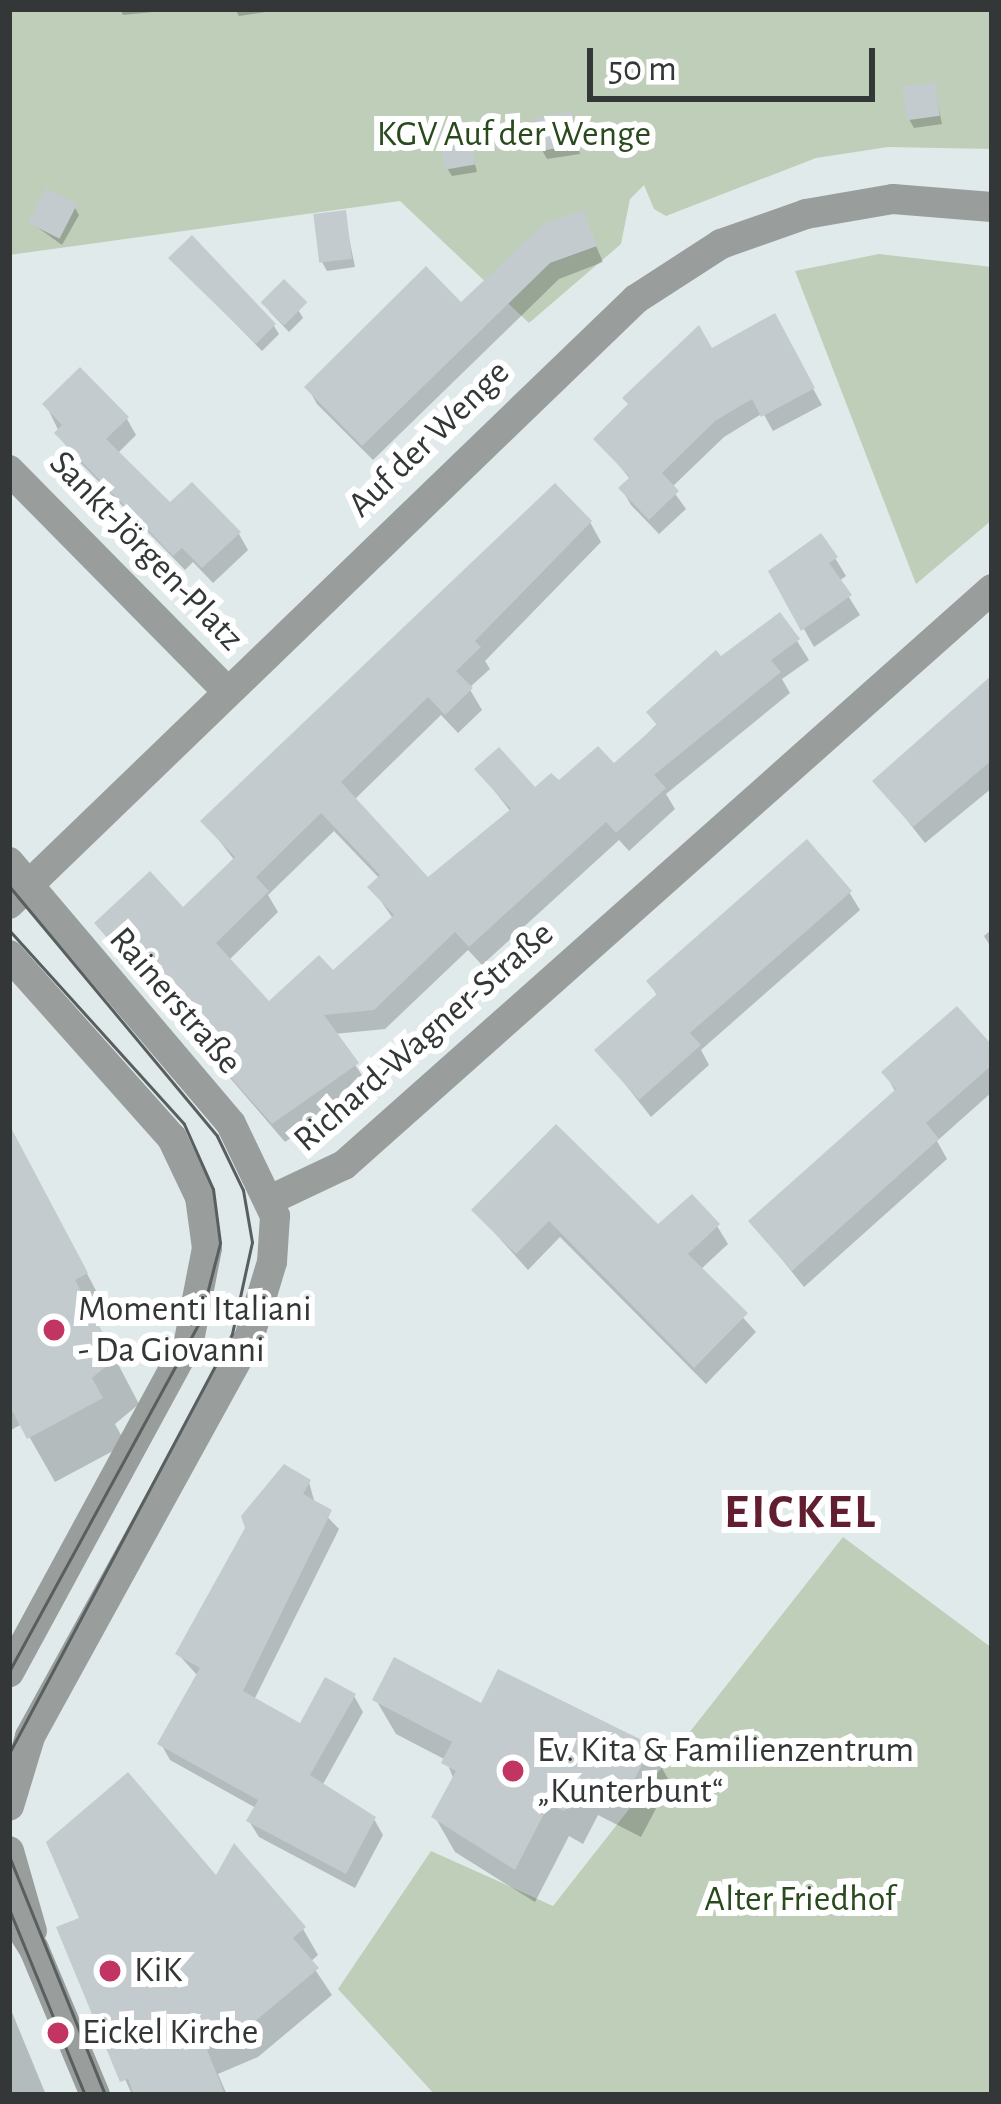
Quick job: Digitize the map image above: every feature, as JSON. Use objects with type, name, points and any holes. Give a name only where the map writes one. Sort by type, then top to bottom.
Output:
[{"type":"street","name":"Auf der Wenge","points":[[15,884],[226,690],[600,328],[674,271],[762,227],[849,205],[893,199],[992,208]]},
{"type":"street","name":"Sankt-Jörgen-Platz","points":[[9,470],[226,690]]},
{"type":"street","name":"Richard-Wagner-Straße","points":[[272,1199],[344,1165],[992,589]]},
{"type":"street","name":"Rainerstraße","points":[[15,884],[231,1124],[272,1199]]},
{"type":"street","points":[[9,955],[172,1138],[205,1222],[206,1267],[189,1341],[9,1672]]},
{"type":"street","points":[[11,1792],[249,1338],[272,1262],[272,1199]]},
{"type":"street","points":[[9,1851],[34,1949],[95,2095]]},
{"type":"street","points":[[9,1909],[34,1949]]},
{"type":"green space","name":"KGV Auf der Wenge","points":[[9,9],[992,9],[992,149],[888,147],[816,158],[666,216],[654,209],[644,185],[630,199],[621,244],[529,323],[400,201],[9,255]]},
{"type":"green space","points":[[879,254],[992,267],[992,520],[916,584],[795,271]]},
{"type":"green space","name":"Alter Friedhof","points":[[843,1537],[992,1648],[992,2095],[435,2095],[338,1989],[431,1851],[553,1906]]},
{"type":"building","points":[[935,82],[940,116],[907,120],[902,87]]},
{"type":"building","points":[[572,112],[577,146],[540,151],[535,117]]},
{"type":"building","points":[[468,124],[475,164],[445,170],[437,129]]},
{"type":"building","points":[[46,188],[77,204],[59,239],[28,223]]},
{"type":"building","points":[[346,210],[352,259],[319,263],[313,214]]},
{"type":"building","points":[[583,210],[597,246],[550,263],[362,446],[304,387],[426,266],[461,302],[545,223]]},
{"type":"building","points":[[192,235],[276,324],[256,344],[168,258]]},
{"type":"building","points":[[284,279],[307,302],[284,326],[261,302]]},
{"type":"building","points":[[775,313],[815,388],[761,417],[752,399],[715,421],[662,473],[679,491],[649,520],[618,488],[630,477],[593,439],[628,404],[622,398],[699,325],[712,348]]},
{"type":"building","points":[[80,367],[129,417],[106,439],[170,502],[192,482],[241,532],[202,568],[182,548],[173,556],[54,433],[62,425],[42,404]]},
{"type":"building","points":[[555,483],[592,521],[475,641],[481,647],[456,671],[473,688],[445,715],[428,697],[341,782],[428,877],[511,809],[474,769],[499,747],[535,787],[551,773],[559,780],[598,746],[614,763],[657,725],[646,712],[716,650],[721,656],[780,612],[800,639],[771,660],[781,672],[654,775],[666,788],[616,833],[606,822],[469,947],[455,932],[374,1010],[324,1015],[359,1063],[272,1124],[94,923],[150,871],[183,907],[235,857],[200,821]],"holes":[[[321,813],[380,875],[367,887],[394,915],[333,970],[319,955],[269,1001],[216,943],[269,891],[256,877]]]},
{"type":"building","points":[[821,533],[838,557],[829,563],[852,595],[801,631],[768,571]]},
{"type":"building","points":[[992,675],[992,760],[913,827],[872,781]]},
{"type":"building","points":[[807,839],[852,891],[690,1033],[701,1045],[639,1100],[594,1050],[657,994],[646,981]]},
{"type":"building","points":[[957,1006],[992,1045],[992,1065],[926,1123],[939,1139],[792,1271],[748,1221],[896,1089],[881,1072]]},
{"type":"building","points":[[9,1124],[88,1273],[75,1280],[116,1358],[92,1378],[103,1398],[27,1439],[9,1405]]},
{"type":"building","points":[[556,1124],[658,1224],[692,1194],[720,1224],[688,1254],[748,1313],[694,1368],[549,1221],[516,1254],[471,1210]]},
{"type":"building","points":[[284,1464],[311,1480],[303,1494],[332,1510],[243,1691],[300,1723],[325,1677],[356,1694],[310,1775],[376,1817],[346,1874],[246,1821],[258,1800],[157,1744],[200,1668],[175,1654],[245,1528],[241,1516]]},
{"type":"building","points":[[394,1657],[481,1703],[498,1669],[652,1745],[621,1805],[579,1783],[564,1811],[549,1804],[515,1870],[431,1817],[456,1771],[441,1763],[452,1742],[372,1700]]},
{"type":"building","points":[[128,1772],[216,1875],[234,1843],[306,1927],[293,1938],[319,1968],[243,2031],[206,2047],[225,2095],[134,2095],[128,2079],[120,2082],[56,1927],[79,1918],[46,1842]]},
{"type":"tram line","points":[[9,886],[217,1136],[243,1190],[252,1242],[232,1334],[9,1753]]},
{"type":"tram line","points":[[9,930],[184,1124],[213,1189],[220,1243],[200,1321],[9,1672]]},
{"type":"tram line","points":[[9,1856],[105,2095]]},
{"type":"tram line","points":[[9,1909],[85,2095]]},
{"type":"place","name":"Momenti Italiani - Da Giovanni","points":[[54,1330]]},
{"type":"place","name":"Ev. Kita & Familienzentrum „Kunterbunt“","points":[[513,1771]]},
{"type":"place","name":"KiK","points":[[110,1971]]},
{"type":"place","name":"Eickel Kirche","points":[[58,2033]]},
{"type":"district","name":"EICKEL","points":[[801,1514]]}]
